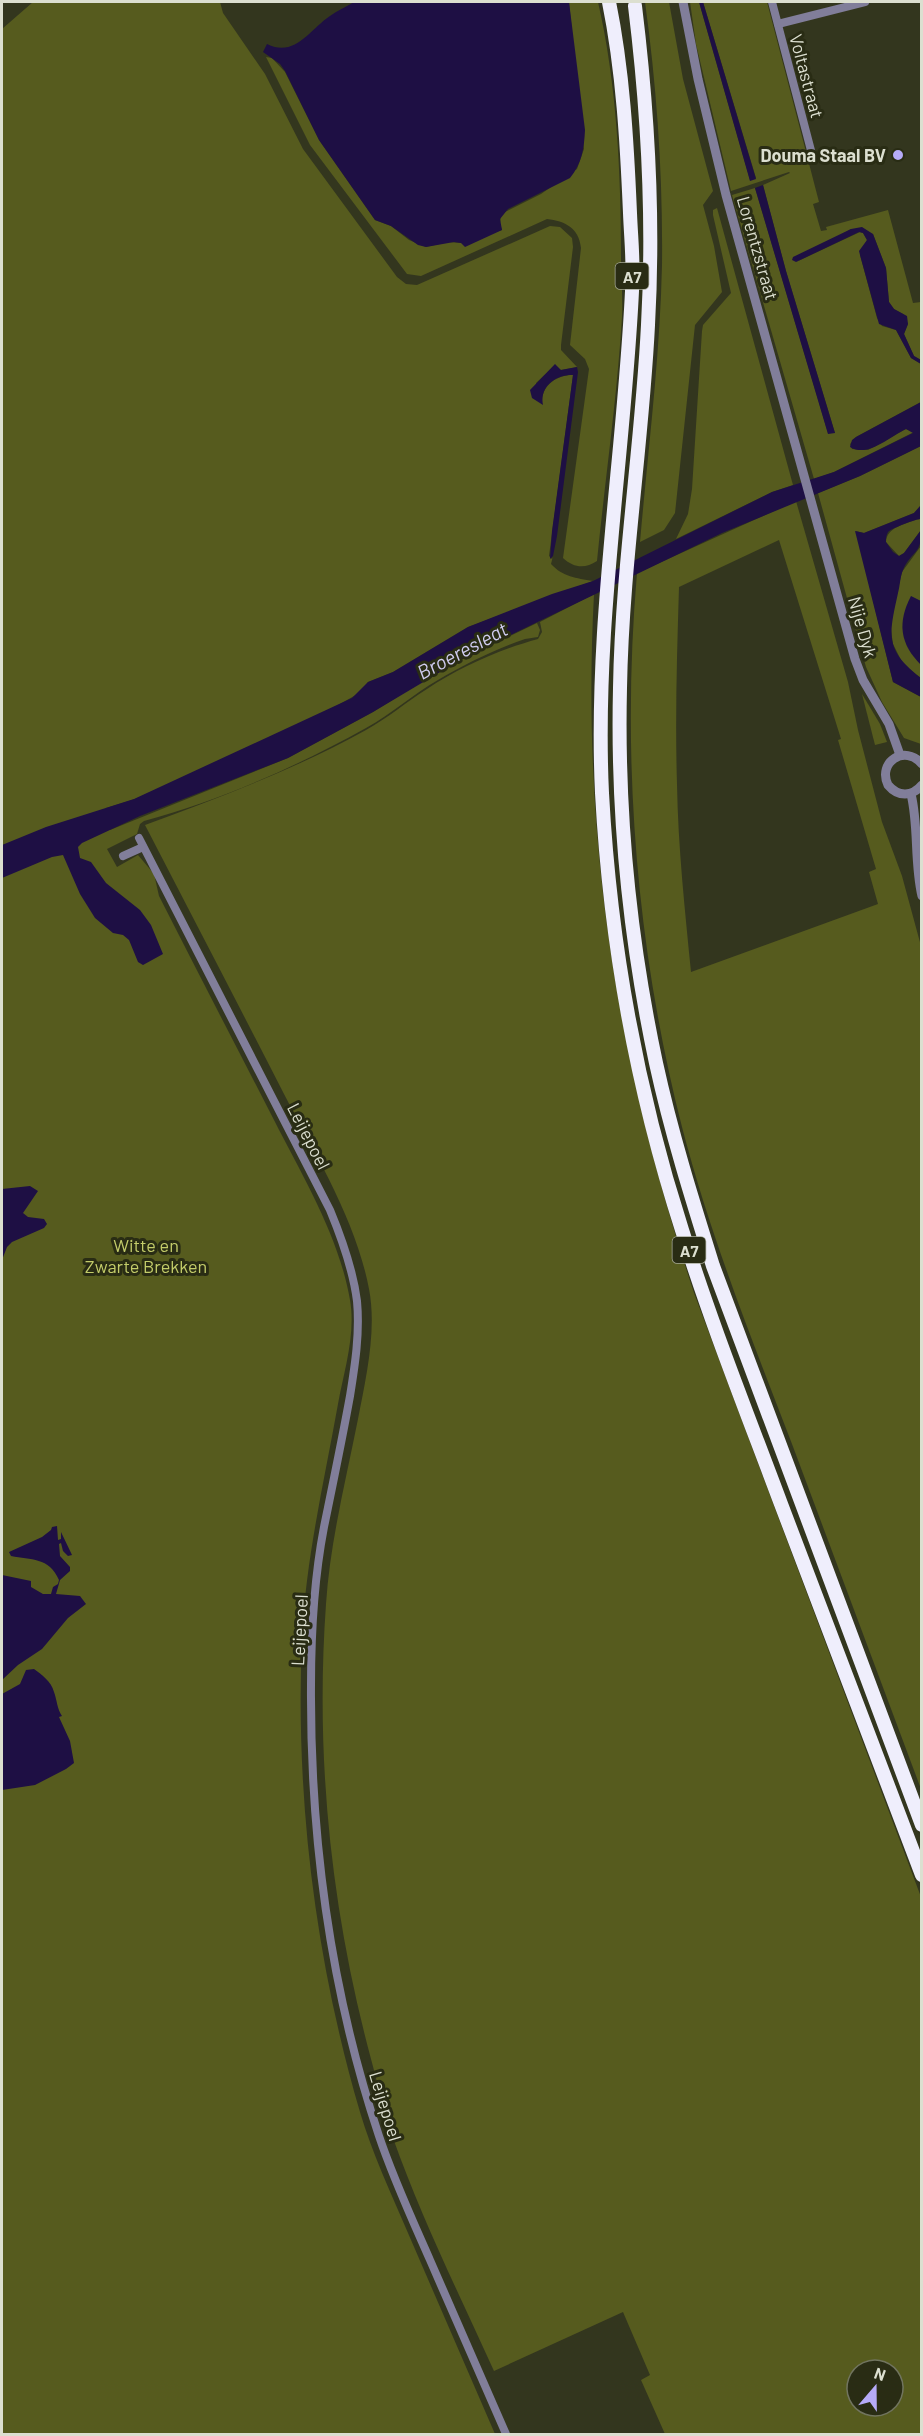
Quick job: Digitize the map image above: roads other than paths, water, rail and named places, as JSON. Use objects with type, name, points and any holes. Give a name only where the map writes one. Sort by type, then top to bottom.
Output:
[{"type":"highway","name":"A7","points":[[609,2],[628,157],[633,286],[605,593],[601,693],[602,792],[610,895],[629,1019],[656,1139],[682,1230],[739,1391],[921,1875]]},
{"type":"highway","name":"A7","points":[[635,6],[642,57],[648,144],[650,270],[648,327],[624,584],[620,690],[624,830],[643,990],[656,1064],[683,1171],[717,1277],[921,1825]]},
{"type":"street","name":"Lorentzstraat","points":[[683,2],[698,79],[726,195],[811,501]]},
{"type":"street","name":"Voltastraat","points":[[772,2],[813,158]]},
{"type":"street","points":[[778,24],[865,2]]},
{"type":"street","name":"Nije Dyk","points":[[811,501],[858,669],[889,724],[900,755]]},
{"type":"street","points":[[921,764],[911,756],[900,755],[888,764],[885,780],[896,793],[911,794],[921,785]]},
{"type":"street","points":[[911,794],[918,842],[921,896]]},
{"type":"street","name":"Leijepoel","points":[[139,838],[326,1202],[340,1234],[352,1273],[357,1303],[358,1331],[354,1368],[324,1532],[314,1620],[311,1685],[313,1779],[322,1882],[346,2017],[380,2139],[409,2212],[507,2434]]},
{"type":"street","points":[[123,856],[143,847]]},
{"type":"water","points":[[354,2],[569,2],[585,130],[582,156],[570,178],[508,209],[500,219],[502,230],[465,247],[461,243],[454,242],[426,247],[418,245],[391,226],[375,220],[319,140],[285,71],[280,64],[263,52],[267,44],[286,48],[294,45],[330,16]]},
{"type":"water","points":[[699,2],[703,2],[756,179],[750,181]]},
{"type":"water","points":[[763,185],[786,271],[835,433],[828,434],[755,188]]},
{"type":"water","points":[[862,227],[873,234],[886,268],[889,302],[894,309],[907,316],[908,324],[904,334],[914,356],[921,360],[921,364],[911,358],[896,330],[879,324],[859,251],[867,240],[863,233],[859,232],[796,262],[792,260],[793,257],[851,229]]},
{"type":"water","points":[[555,364],[561,370],[577,367],[578,372],[557,536],[553,556],[550,559],[573,375],[550,382],[542,398],[543,405],[532,398],[530,390]]},
{"type":"water","name":"Broeresleat","points":[[921,402],[921,446],[860,476],[722,533],[467,656],[373,712],[288,758],[140,816],[82,843],[78,847],[80,858],[91,862],[106,883],[140,910],[151,925],[163,954],[143,965],[138,962],[129,940],[123,935],[113,933],[95,918],[80,894],[63,855],[52,857],[2,878],[2,845],[46,827],[134,799],[352,698],[368,682],[393,672],[468,627],[552,594],[593,581],[772,492],[834,472],[913,433],[906,429],[864,450],[850,447],[852,440],[856,437]]},
{"type":"water","points":[[921,505],[921,519],[890,530],[886,542],[899,556],[904,553],[921,530],[920,544],[902,573],[893,620],[892,640],[901,658],[921,678],[921,697],[893,682],[855,531],[864,533],[914,513]]},
{"type":"water","points":[[911,596],[921,601],[921,665],[909,649],[903,633],[902,624]]},
{"type":"water","points":[[30,1186],[38,1191],[23,1213],[28,1217],[44,1219],[47,1224],[44,1228],[12,1242],[7,1247],[2,1260],[2,1189]]},
{"type":"water","points":[[57,1526],[58,1540],[61,1539],[61,1532],[72,1555],[68,1556],[63,1551],[61,1543],[59,1544],[60,1556],[70,1567],[70,1571],[60,1580],[56,1594],[80,1596],[86,1604],[68,1618],[42,1649],[18,1665],[2,1680],[2,1575],[31,1581],[31,1587],[43,1594],[51,1594],[59,1580],[45,1563],[11,1556],[9,1552],[42,1537],[52,1527]]},
{"type":"water","points":[[34,1669],[53,1688],[62,1716],[59,1717],[70,1741],[74,1763],[35,1785],[2,1790],[2,1694],[20,1684],[26,1670]]},
{"type":"place","name":"Douma Staal BV","points":[[898,155]]},
{"type":"park label","name":"Witte en Zwarte Brekken","points":[[146,1255]]}]
